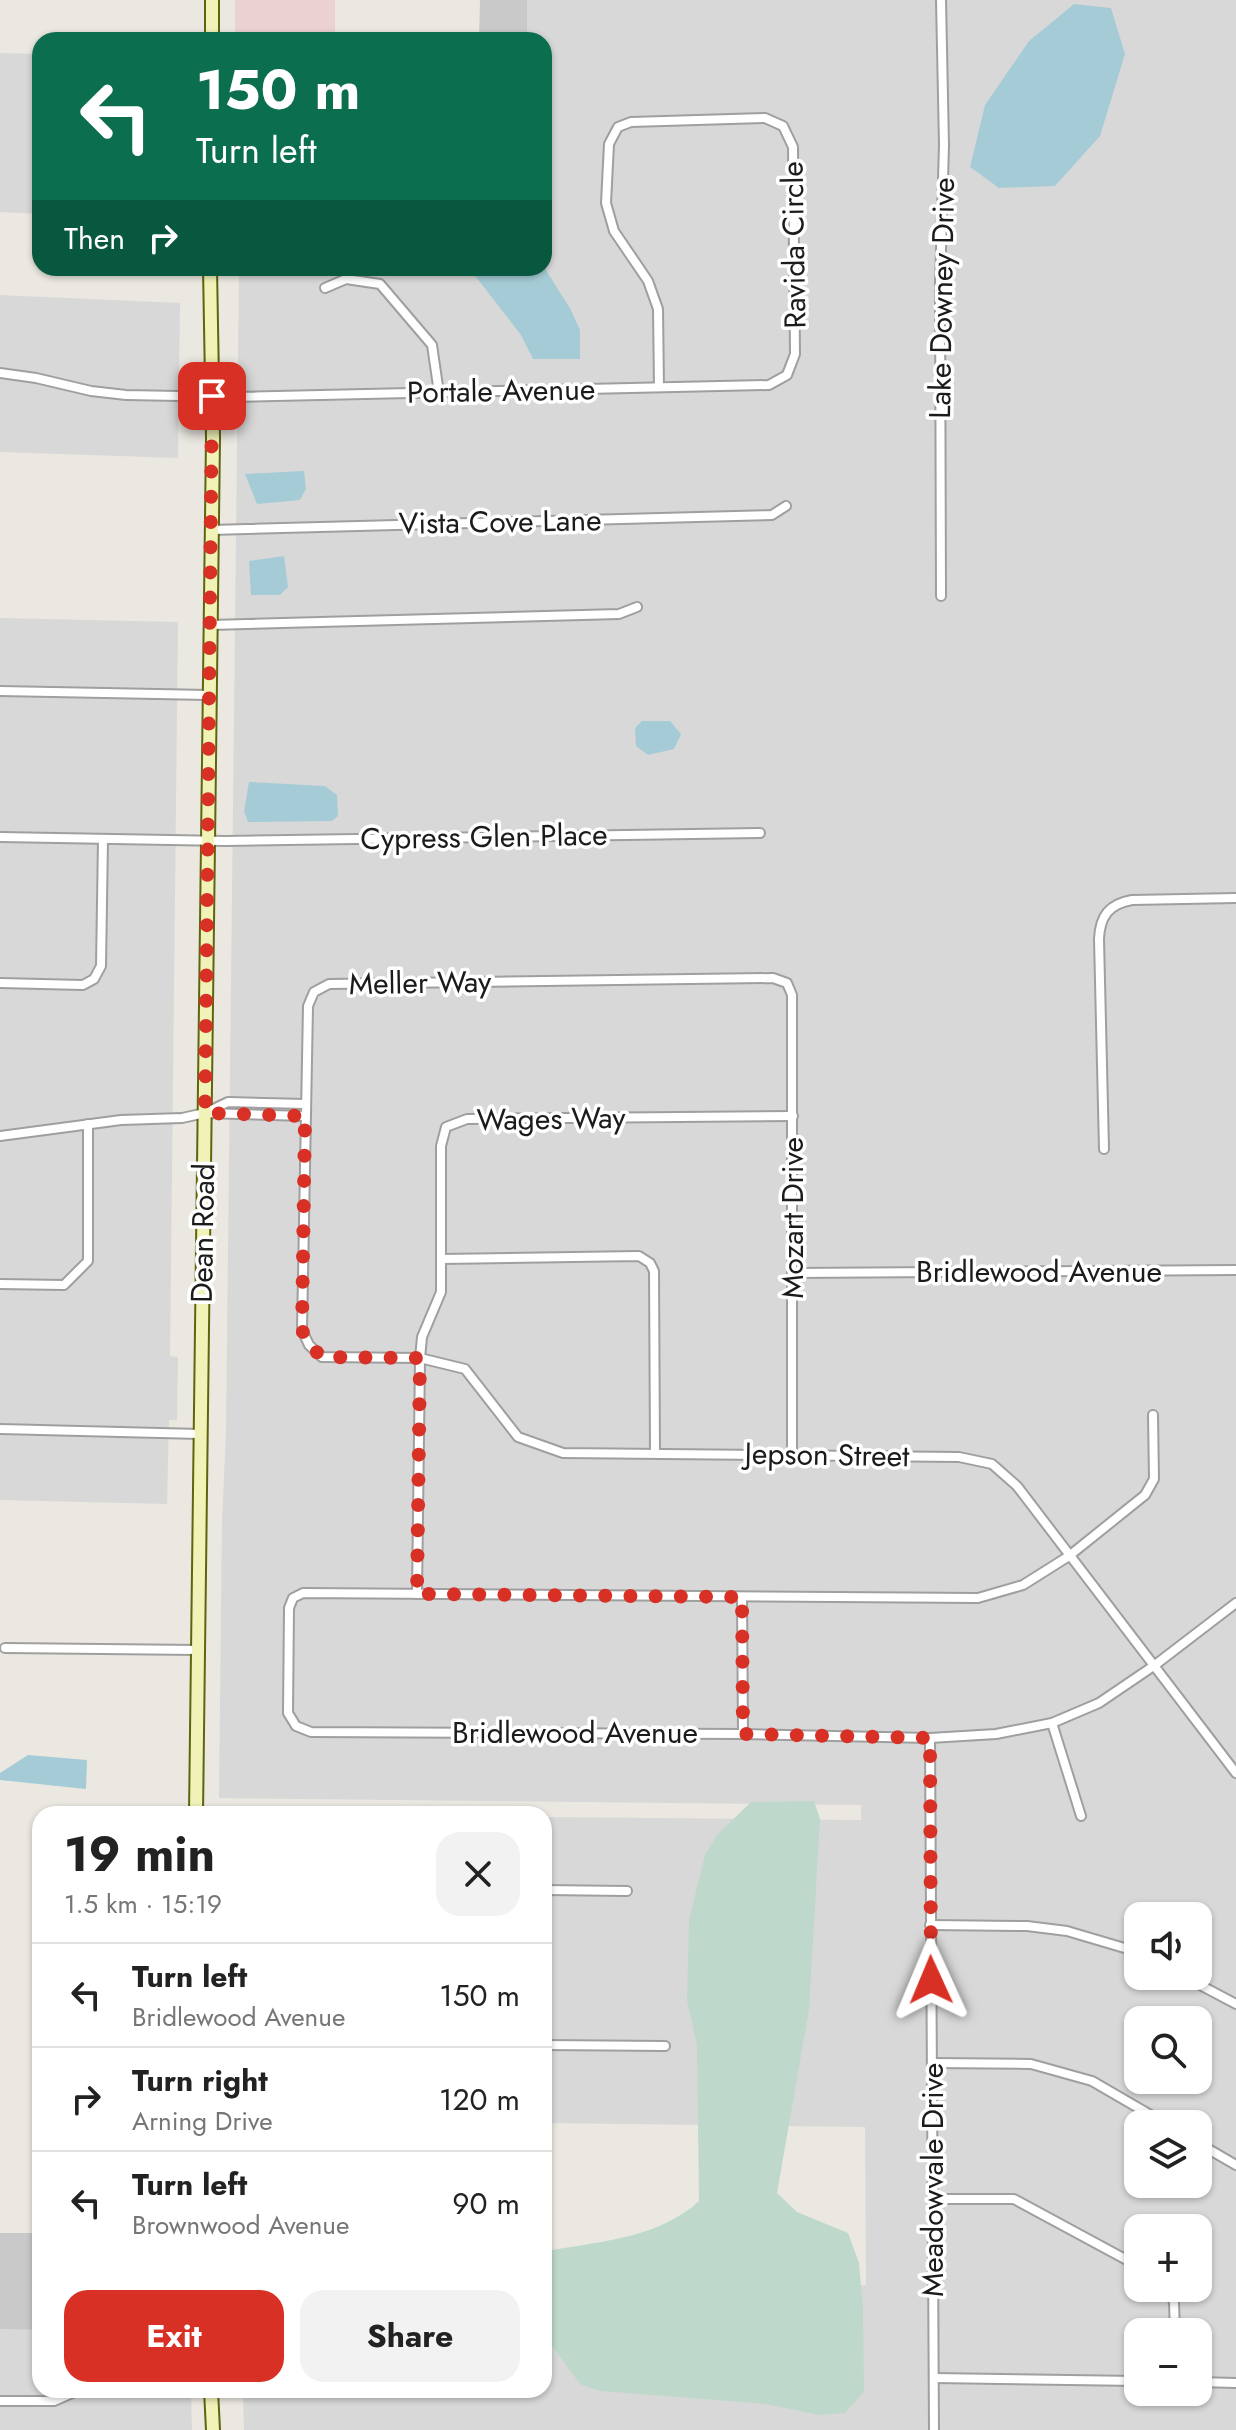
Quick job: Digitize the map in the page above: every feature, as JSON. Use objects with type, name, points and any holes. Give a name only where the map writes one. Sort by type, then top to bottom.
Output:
[{"type":"main road","points":[[212,0],[212,32]]},
{"type":"main road","name":"Dean Road","points":[[196,1806],[211,530],[210,276]]},
{"type":"main road","points":[[211,2398],[213,2430]]},
{"type":"street","name":"Lake Downey Drive","points":[[941,0],[944,145],[940,284],[941,596]]},
{"type":"street","name":"Ravida Circle","points":[[659,387],[658,309],[648,281],[614,231],[606,203],[609,144],[618,127],[631,122],[765,118],[783,126],[793,147],[795,354],[787,375]]},
{"type":"street","points":[[325,288],[346,279],[380,284],[432,345],[439,393]]},
{"type":"street","name":"Portale Avenue","points":[[0,373],[102,392],[212,396],[769,385],[787,375]]},
{"type":"street","name":"Vista Cove Lane","points":[[211,530],[772,515],[786,506]]},
{"type":"street","points":[[210,625],[619,614],[637,607]]},
{"type":"street","points":[[0,691],[209,695]]},
{"type":"street","name":"Cypress Glen Place","points":[[0,837],[207,840],[760,833]]},
{"type":"street","points":[[0,983],[83,985],[94,979],[101,966],[103,839]]},
{"type":"street","points":[[1104,1149],[1099,939],[1100,926],[1108,909],[1132,900],[1236,898]]},
{"type":"street","name":"Meller Way","points":[[309,1345],[302,1330],[305,1104],[308,1006],[314,992],[329,984],[773,978],[787,983]]},
{"type":"street","name":"Mozart Drive","points":[[787,983],[792,995],[792,1454]]},
{"type":"street","points":[[0,1136],[133,1119],[182,1118],[205,1113],[228,1102],[305,1104]]},
{"type":"street","points":[[205,1113],[305,1116]]},
{"type":"street","name":"Wages Way","points":[[417,1594],[420,1358],[422,1337],[441,1292],[441,1146],[446,1127],[467,1119],[793,1116]]},
{"type":"street","points":[[0,1284],[64,1285],[88,1261],[88,1124]]},
{"type":"street","points":[[441,1259],[639,1256],[650,1263],[654,1271],[655,1453]]},
{"type":"street","name":"Bridlewood Avenue","points":[[793,1273],[1236,1270]]},
{"type":"street","name":"Jepson Street","points":[[309,1345],[322,1357],[420,1358],[465,1369],[518,1437],[563,1453],[959,1457],[992,1464],[1017,1486],[1236,1773]]},
{"type":"street","points":[[417,1594],[978,1598],[1023,1585],[1069,1556],[1145,1495],[1154,1479],[1153,1415]]},
{"type":"street","points":[[0,1429],[200,1434]]},
{"type":"street","name":"Bridlewood Avenue","points":[[417,1594],[303,1593],[293,1598],[289,1608],[288,1713],[296,1726],[311,1732],[930,1738],[996,1734],[1052,1723],[1099,1703],[1236,1603]]},
{"type":"street","points":[[742,1597],[743,1734]]},
{"type":"street","points":[[5,1648],[198,1650]]},
{"type":"street","points":[[1052,1723],[1081,1816]]},
{"type":"street","name":"Meadowvale Drive","points":[[930,1738],[934,2430]]},
{"type":"street","points":[[552,1890],[627,1891]]},
{"type":"street","points":[[930,1925],[1027,1926],[1067,1931],[1124,1948]]},
{"type":"street","points":[[1210,1990],[1236,2004]]},
{"type":"street","points":[[552,2045],[665,2046]]},
{"type":"street","points":[[932,2063],[1031,2064],[1092,2081],[1142,2110]]},
{"type":"street","points":[[1212,2151],[1236,2165]]},
{"type":"street","points":[[933,2199],[1014,2199],[1124,2258]]},
{"type":"street","points":[[934,2378],[1124,2381]]},
{"type":"street","points":[[1212,2382],[1236,2383]]},
{"type":"street","points":[[0,2401],[54,2401],[61,2398]]},
{"type":"shaded area","points":[[235,0],[335,0],[335,32],[235,32]]},
{"type":"shaded area","points":[[480,0],[527,0],[527,32],[479,32]]},
{"type":"shaded area","points":[[527,0],[1236,0],[1236,2430],[244,2430],[243,2398],[552,2398],[552,2282],[866,2285],[865,2127],[552,2123],[552,1817],[861,1820],[861,1805],[219,1798],[226,1432],[239,276],[552,276],[552,32],[527,32]]},
{"type":"shaded area","points":[[0,53],[32,54],[32,214],[0,212]]},
{"type":"shaded area","points":[[0,295],[180,303],[178,458],[0,452]]},
{"type":"shaded area","points":[[0,618],[178,622],[170,1356],[178,1357],[177,1420],[169,1420],[167,1504],[0,1500]]},
{"type":"shaded area","points":[[0,2233],[32,2233],[32,2330],[0,2329]]},
{"type":"shaded area","points":[[0,2329],[32,2330],[32,2398],[191,2398],[192,2430],[0,2430]]},
{"type":"green space","points":[[814,1801],[820,1819],[809,2010],[777,2193],[797,2212],[848,2233],[859,2263],[864,2392],[845,2413],[819,2415],[766,2404],[600,2391],[580,2384],[552,2346],[552,2251],[649,2230],[667,2223],[699,2201],[697,2045],[687,2000],[689,1920],[705,1855],[716,1836],[751,1802]]},
{"type":"water","points":[[1074,4],[1111,8],[1125,54],[1100,136],[1055,186],[999,188],[970,167],[985,105],[1029,41]]},
{"type":"water","points":[[475,276],[550,276],[580,330],[580,359],[533,359],[521,335]]},
{"type":"water","points":[[304,471],[306,489],[300,500],[257,504],[245,474]]},
{"type":"water","points":[[284,556],[288,587],[280,595],[251,595],[249,561]]},
{"type":"water","points":[[642,721],[670,721],[681,734],[674,749],[648,755],[636,746],[635,728]]},
{"type":"water","points":[[249,782],[325,786],[337,795],[338,816],[332,821],[248,822],[244,811]]},
{"type":"water","points":[[28,1755],[87,1760],[86,1789],[0,1780],[0,1773]]},
{"type":"route","points":[[212,396],[205,1113],[305,1116],[302,1330],[309,1345],[322,1357],[420,1358],[417,1594],[742,1597],[743,1734],[930,1738],[931,1980]]}]
